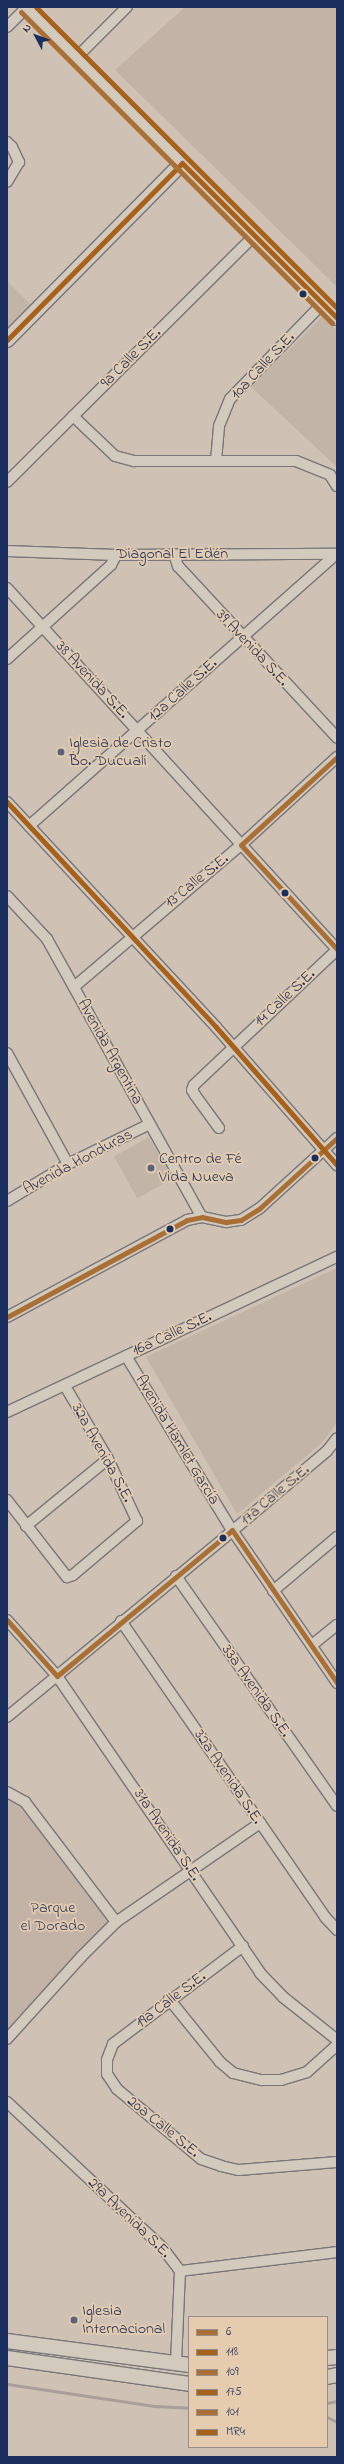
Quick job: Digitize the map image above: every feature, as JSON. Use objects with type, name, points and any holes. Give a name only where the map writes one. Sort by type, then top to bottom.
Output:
[{"type":"street","points":[[7,27],[26,7],[337,318]]},
{"type":"street","points":[[76,58],[127,7]]},
{"type":"street","points":[[7,142],[12,147],[19,162],[7,182]]},
{"type":"street","points":[[7,340],[182,164]]},
{"type":"street","name":"9a Calle S.E.","points":[[7,482],[255,235]]},
{"type":"street","name":"10a Calle S.E.","points":[[216,461],[219,426],[230,400],[322,304]]},
{"type":"street","points":[[73,416],[115,456],[134,461],[296,461],[330,475],[337,486]]},
{"type":"street","name":"Diagonal El Edén","points":[[7,551],[116,555],[336,554]]},
{"type":"street","name":"39 Avenida S.E.","points":[[174,554],[178,566],[337,738]]},
{"type":"street","name":"12a Calle S.E.","points":[[29,826],[336,554]]},
{"type":"street","points":[[7,659],[110,565],[116,555]]},
{"type":"street","name":"38 Avenida S.E.","points":[[7,588],[337,950]]},
{"type":"street","name":"13 Calle S.E.","points":[[74,987],[131,936],[241,845],[337,757]]},
{"type":"street","points":[[7,802],[233,1046],[337,1165]]},
{"type":"street","name":"Avenida Argentina","points":[[7,896],[47,939],[202,1218]]},
{"type":"street","name":"14 Calle S.E.","points":[[219,1128],[192,1090],[233,1046],[337,950]]},
{"type":"street","points":[[7,1053],[68,1164]]},
{"type":"street","name":"Avenida Honduras","points":[[7,1201],[68,1164],[150,1124]]},
{"type":"street","points":[[7,1317],[175,1225],[202,1218],[226,1222],[241,1220],[260,1208],[337,1138]]},
{"type":"street","name":"16a Calle S.E.","points":[[7,1412],[337,1257]]},
{"type":"street","name":"Avenida Hamlet García","points":[[126,1356],[232,1530],[337,1683]]},
{"type":"street","name":"32a Avenida S.E.","points":[[26,1526],[67,1577],[73,1575],[137,1521],[108,1459],[65,1386]]},
{"type":"street","name":"17a Calle S.E.","points":[[7,1717],[327,1451],[337,1438]]},
{"type":"street","points":[[7,1500],[26,1526],[108,1459]]},
{"type":"street","points":[[273,1591],[337,1537]]},
{"type":"street","name":"33a Avenida S.E.","points":[[176,1576],[337,1806]]},
{"type":"street","name":"31a Avenida S.E.","points":[[7,1620],[57,1676],[243,1946],[260,1973],[283,1996],[337,2040]]},
{"type":"street","name":"32a Avenida S.E.","points":[[121,1621],[260,1823],[337,1930]]},
{"type":"street","points":[[312,1645],[337,1624]]},
{"type":"street","points":[[7,1792],[25,1802],[116,1922]]},
{"type":"street","points":[[7,2039],[80,1957],[116,1922],[260,1823]]},
{"type":"street","name":"19a Calle S.E.","points":[[107,2060],[113,2044],[170,1999],[243,1946]]},
{"type":"street","points":[[170,1999],[220,2062],[233,2073],[262,2080],[281,2080],[307,2072],[337,2045]]},
{"type":"street","name":"20a Calle S.E.","points":[[107,2060],[107,2074],[117,2089],[201,2159],[239,2170],[337,2162]]},
{"type":"street","name":"29a Avenida S.E.","points":[[7,2102],[162,2247],[180,2271],[182,2364]]},
{"type":"street","points":[[180,2271],[337,2252]]},
{"type":"street","points":[[7,2340],[182,2364]]},
{"type":"street","points":[[7,2358],[188,2384]]},
{"type":"shaded area","points":[[7,281],[30,304],[7,327]]},
{"type":"shaded area","points":[[322,317],[337,330],[337,467],[251,387]]},
{"type":"shaded area","points":[[149,1137],[172,1179],[137,1198],[114,1156]]},
{"type":"shaded area","points":[[337,1268],[337,1422],[322,1443],[237,1514],[146,1357]]},
{"type":"green space","points":[[185,7],[337,7],[337,287],[115,70]]},
{"type":"green space","name":"Parque el Dorado","points":[[7,1792],[13,1794],[116,1922],[7,2039]]},
{"type":"waterway","points":[[7,2384],[154,2406],[188,2408]]},
{"type":"waterway","points":[[328,2403],[337,2401]]},
{"type":"waterway","points":[[328,2418],[337,2422]]},
{"type":"transit line","name":"MR4","points":[[36,7],[337,308]]},
{"type":"transit line","name":"101","points":[[21,12],[332,323]]},
{"type":"transit line","name":"175","points":[[182,163],[337,318]]},
{"type":"transit line","name":"175","points":[[7,340],[182,163]]},
{"type":"transit line","name":"6","points":[[337,757],[241,845],[337,949]]},
{"type":"transit line","name":"118","points":[[7,802],[216,1027],[337,1165]]},
{"type":"transit line","name":"6","points":[[7,1317],[187,1220],[202,1217],[226,1222],[241,1220],[260,1208],[337,1138]]},
{"type":"transit line","name":"109","points":[[232,1530],[337,1683]]},
{"type":"transit line","name":"109","points":[[57,1676],[232,1530]]},
{"type":"transit line","name":"109","points":[[7,1620],[57,1676]]},
{"type":"place","name":"Iglesia de Cristo Bo. Ducualí","points":[[61,752]]},
{"type":"place","name":"Centro de Fé Vida Nueva","points":[[151,1168]]},
{"type":"place","name":"Iglesia Internacional","points":[[74,2320]]}]
